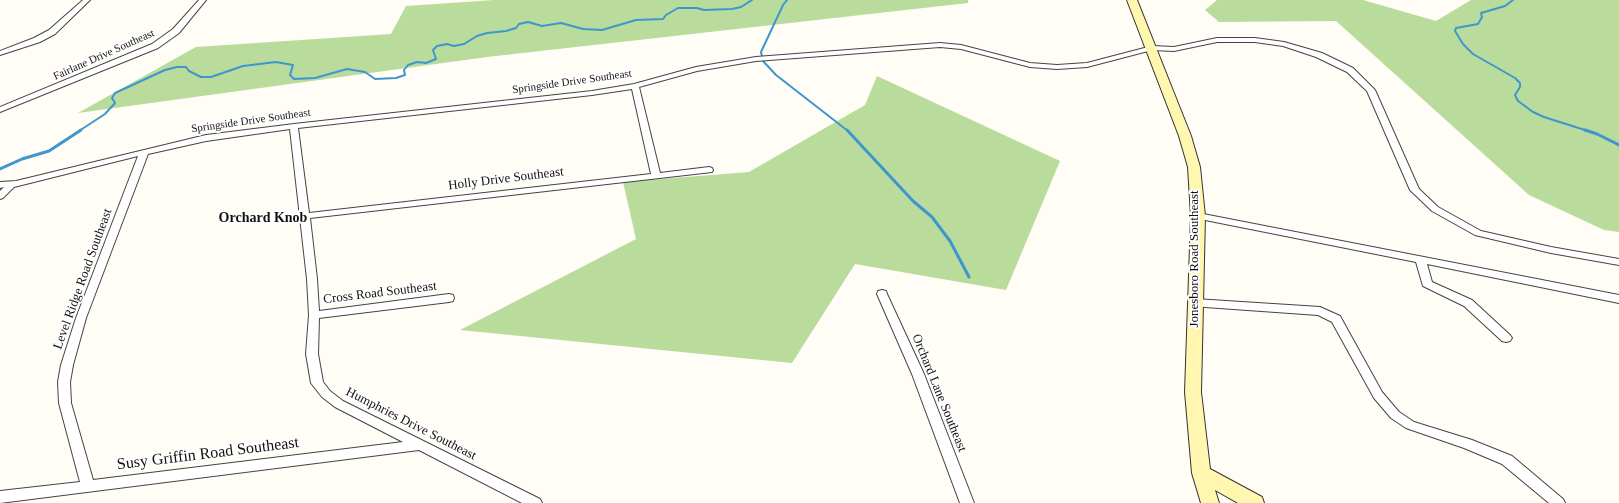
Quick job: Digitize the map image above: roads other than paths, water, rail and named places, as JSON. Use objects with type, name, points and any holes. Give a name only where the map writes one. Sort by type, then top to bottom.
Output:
[{"type":"main road","name":"Jonesboro Road Southeast","points":[[1132,0],[1152,48],[1185,136],[1194,167],[1198,216],[1193,392],[1201,473],[1210,503]]},
{"type":"main road","points":[[1201,473],[1255,503]]},
{"type":"street","points":[[0,53],[37,40],[52,32],[87,0]]},
{"type":"street","name":"Fairlane Drive Southeast","points":[[0,110],[155,46],[176,30],[203,0]]},
{"type":"street","name":"Springside Drive Southeast","points":[[0,185],[13,184],[11,185],[206,138],[294,126],[533,100],[635,86],[724,63],[922,46],[948,46],[961,47],[1030,66],[1050,67],[1087,64],[1152,48],[1174,49],[1217,40],[1255,40],[1284,44],[1319,55],[1350,70],[1370,90],[1414,190],[1435,209],[1478,233],[1551,250],[1619,262]]},
{"type":"street","points":[[635,86],[656,175]]},
{"type":"street","name":"Humphries Drive Southeast","points":[[294,126],[305,216],[314,315],[312,354],[317,382],[326,394],[338,404],[535,503]]},
{"type":"street","name":"Level Ridge Road Southeast","points":[[88,486],[65,403],[64,382],[67,365],[81,318],[144,152]]},
{"type":"street","name":"Holly Drive Southeast","points":[[305,216],[709,170]]},
{"type":"street","points":[[0,196],[11,185]]},
{"type":"street","points":[[1198,216],[1619,298]]},
{"type":"street","points":[[1420,259],[1427,284],[1468,303],[1506,338]]},
{"type":"street","name":"Orchard Lane Southeast","points":[[882,294],[918,374],[967,503]]},
{"type":"street","name":"Cross Road Southeast","points":[[314,315],[449,298]]},
{"type":"street","points":[[1195,303],[1320,311],[1336,319],[1378,395],[1395,415],[1410,425],[1468,444],[1507,460],[1558,503]]},
{"type":"street","name":"Susy Griffin Road Southeast","points":[[0,497],[420,445]]},
{"type":"waterway","points":[[79,131],[105,114],[115,103],[112,98],[115,93],[165,70],[177,67],[186,67],[189,71],[201,77],[211,77],[243,66],[276,62],[293,65],[290,75],[294,79],[315,78],[347,69],[365,72],[375,79],[396,78],[405,75],[404,70],[408,65],[417,62],[426,63],[436,59],[433,50],[437,46],[447,44],[454,46],[464,44],[477,36],[487,33],[506,31],[516,28],[519,24],[528,22],[542,26],[561,23],[583,29],[602,30],[636,20],[663,19],[666,15],[678,8],[697,8],[704,10],[732,9],[741,7],[752,0]]},
{"type":"waterway","points":[[787,0],[783,5],[761,52],[763,61],[776,75],[848,131]]},
{"type":"waterway","points":[[1513,0],[1505,6],[1481,13],[1482,17],[1478,24],[1456,28],[1455,31],[1463,44],[1473,54],[1515,78],[1520,83],[1520,87],[1515,95],[1518,101],[1533,112],[1544,117],[1588,131]]},
{"type":"waterway","points":[[0,169],[22,159],[49,151],[81,130]]},
{"type":"waterway","points":[[848,131],[913,201],[932,217],[950,241],[969,277]]},
{"type":"waterway","points":[[1588,131],[1619,145]]},
{"type":"district","name":"Orchard Knob","points":[[263,218]]}]
